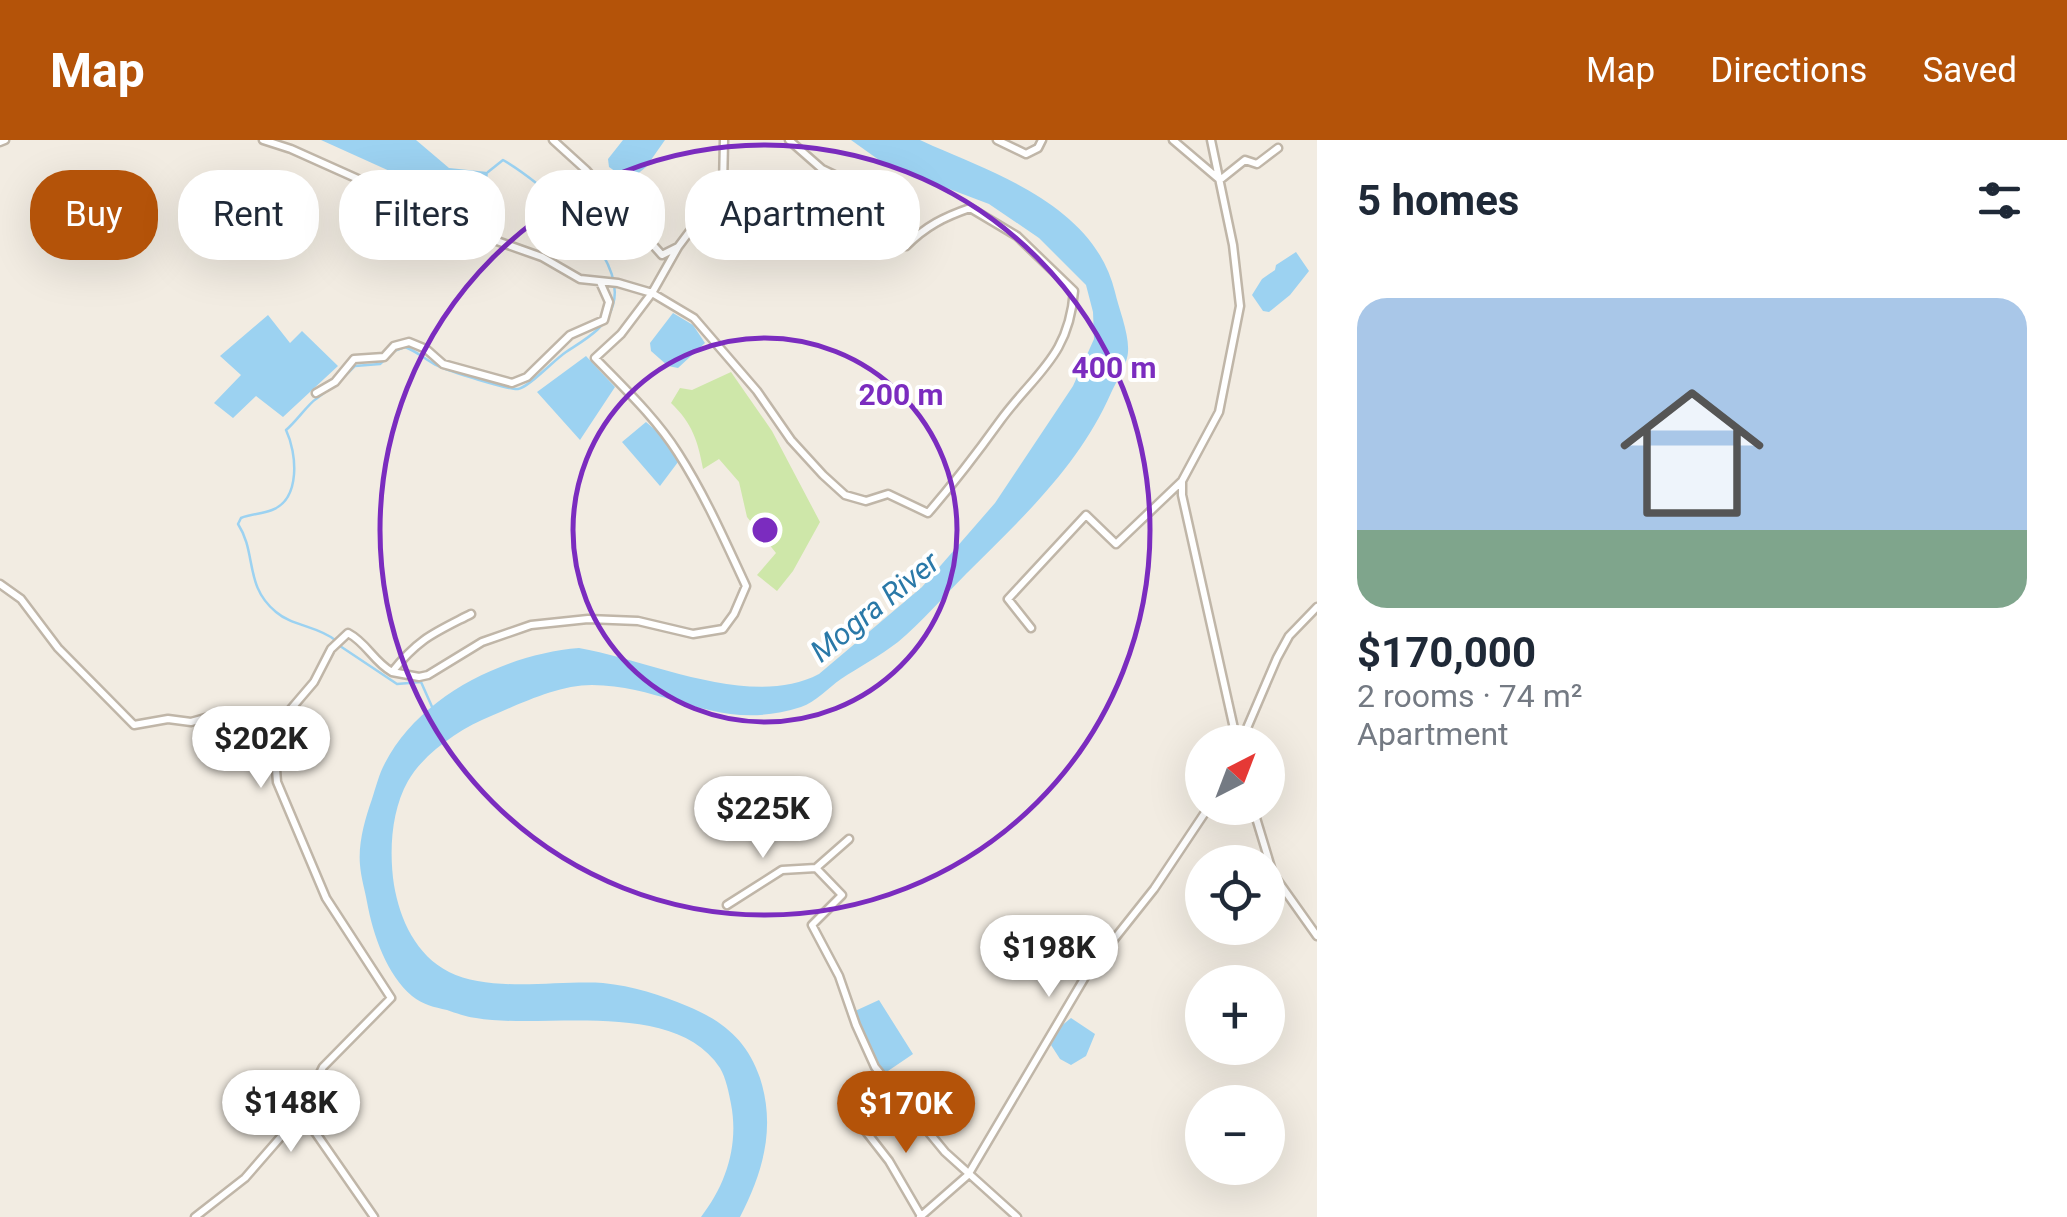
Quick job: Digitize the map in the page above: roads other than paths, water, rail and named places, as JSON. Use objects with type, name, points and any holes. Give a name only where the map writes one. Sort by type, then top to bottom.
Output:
[{"type":"street","points":[[263,140],[542,258],[580,279],[618,283],[652,293],[694,318],[758,391],[791,440],[846,495],[866,501],[888,494],[928,513],[1000,420],[1052,362],[1072,317],[1074,291],[1017,236],[970,208],[940,218],[906,246],[900,244],[847,182],[822,169],[789,140]]},
{"type":"street","points":[[553,140],[586,170],[662,256],[678,247]]},
{"type":"street","points":[[195,1217],[245,1178],[299,1116],[323,1067],[390,998],[326,898],[277,782],[273,730],[314,682],[331,650],[348,633],[362,641],[374,662],[392,672],[419,677],[482,642],[530,625],[638,621],[693,634],[722,629],[734,614],[746,586],[712,512],[663,432],[596,358],[621,334],[652,293],[678,247],[723,187],[724,140]]},
{"type":"street","points":[[998,140],[1026,154],[1038,148],[1042,140]]},
{"type":"street","points":[[1173,140],[1220,180]]},
{"type":"street","points":[[1032,628],[1008,599],[1086,515],[1116,544],[1182,481],[1219,412],[1238,329],[1239,286],[1211,140]]},
{"type":"street","points":[[1220,180],[1245,160],[1256,164],[1278,148]]},
{"type":"street","points":[[316,393],[335,382],[354,359],[384,358],[394,346],[409,342],[426,348],[443,364],[512,383],[527,377],[570,335],[604,320],[609,302],[600,282]]},
{"type":"street","points":[[1182,481],[1184,506],[1235,725]]},
{"type":"street","points":[[0,584],[21,599],[58,648],[134,725],[168,720],[192,722],[216,715],[273,730]]},
{"type":"street","points":[[1247,725],[1290,636],[1317,607]]},
{"type":"street","points":[[392,672],[412,647],[429,634],[471,614]]},
{"type":"street","points":[[858,1120],[921,1216],[968,1176],[1088,972],[1154,888],[1197,825]]},
{"type":"street","points":[[1258,825],[1273,874],[1317,936]]},
{"type":"street","points":[[727,905],[782,870],[816,868],[849,838]]},
{"type":"street","points":[[816,868],[842,895],[812,925],[839,976],[875,1067],[920,1125],[968,1176],[1017,1217]]},
{"type":"street","points":[[299,1116],[315,1132],[374,1217]]},
{"type":"water","points":[[321,140],[416,140],[449,168],[468,170],[387,170]]},
{"type":"water","points":[[623,140],[665,140],[642,170],[613,170],[608,159]]},
{"type":"water","points":[[851,140],[920,140],[1016,183],[1067,217],[1088,238],[1104,263],[1126,334],[1127,358],[1098,419],[1066,468],[916,626],[812,702],[771,714],[744,715],[620,687],[592,685],[553,691],[479,721],[433,751],[402,793],[393,832],[394,885],[400,911],[411,935],[437,965],[484,982],[603,983],[636,989],[700,1012],[741,1042],[755,1065],[765,1096],[765,1149],[740,1217],[701,1217],[724,1178],[732,1149],[731,1104],[720,1068],[699,1046],[672,1032],[606,1021],[476,1018],[416,999],[395,977],[377,941],[361,875],[361,840],[381,772],[400,739],[420,717],[468,682],[523,659],[579,648],[732,685],[792,684],[819,674],[922,587],[995,503],[1073,386],[1094,339],[1086,285],[1039,238],[989,204],[920,178],[920,170],[899,170]]},
{"type":"water","points":[[1296,252],[1309,271],[1290,295],[1269,312],[1263,311],[1252,295],[1276,265]]},
{"type":"water","points":[[673,313],[693,325],[705,343],[678,368],[668,366],[651,351],[650,343]]},
{"type":"water","points":[[268,315],[290,343],[302,331],[338,366],[283,417],[256,396],[233,418],[214,403],[241,375],[220,356]]},
{"type":"water","points":[[586,356],[615,387],[580,440],[537,392]]},
{"type":"water","points":[[646,422],[672,444],[678,462],[660,486],[622,442]]},
{"type":"water","points":[[879,1000],[913,1054],[885,1073],[872,1056],[855,1011]]},
{"type":"water","points":[[1071,1018],[1095,1034],[1086,1056],[1071,1065],[1060,1059],[1051,1045],[1060,1027]]},
{"type":"waterway","points":[[335,640],[282,617],[266,602],[238,524],[241,518],[272,510],[288,496],[294,463],[286,430],[355,366],[380,364],[405,347],[453,372],[518,389],[594,333],[613,305],[614,285],[607,264],[578,222],[538,185],[503,160],[490,170]]},
{"type":"waterway","points":[[340,646],[397,684],[421,682],[433,709]]},
{"type":"water label","name":"Mogra River","points":[[875,607]]}]
